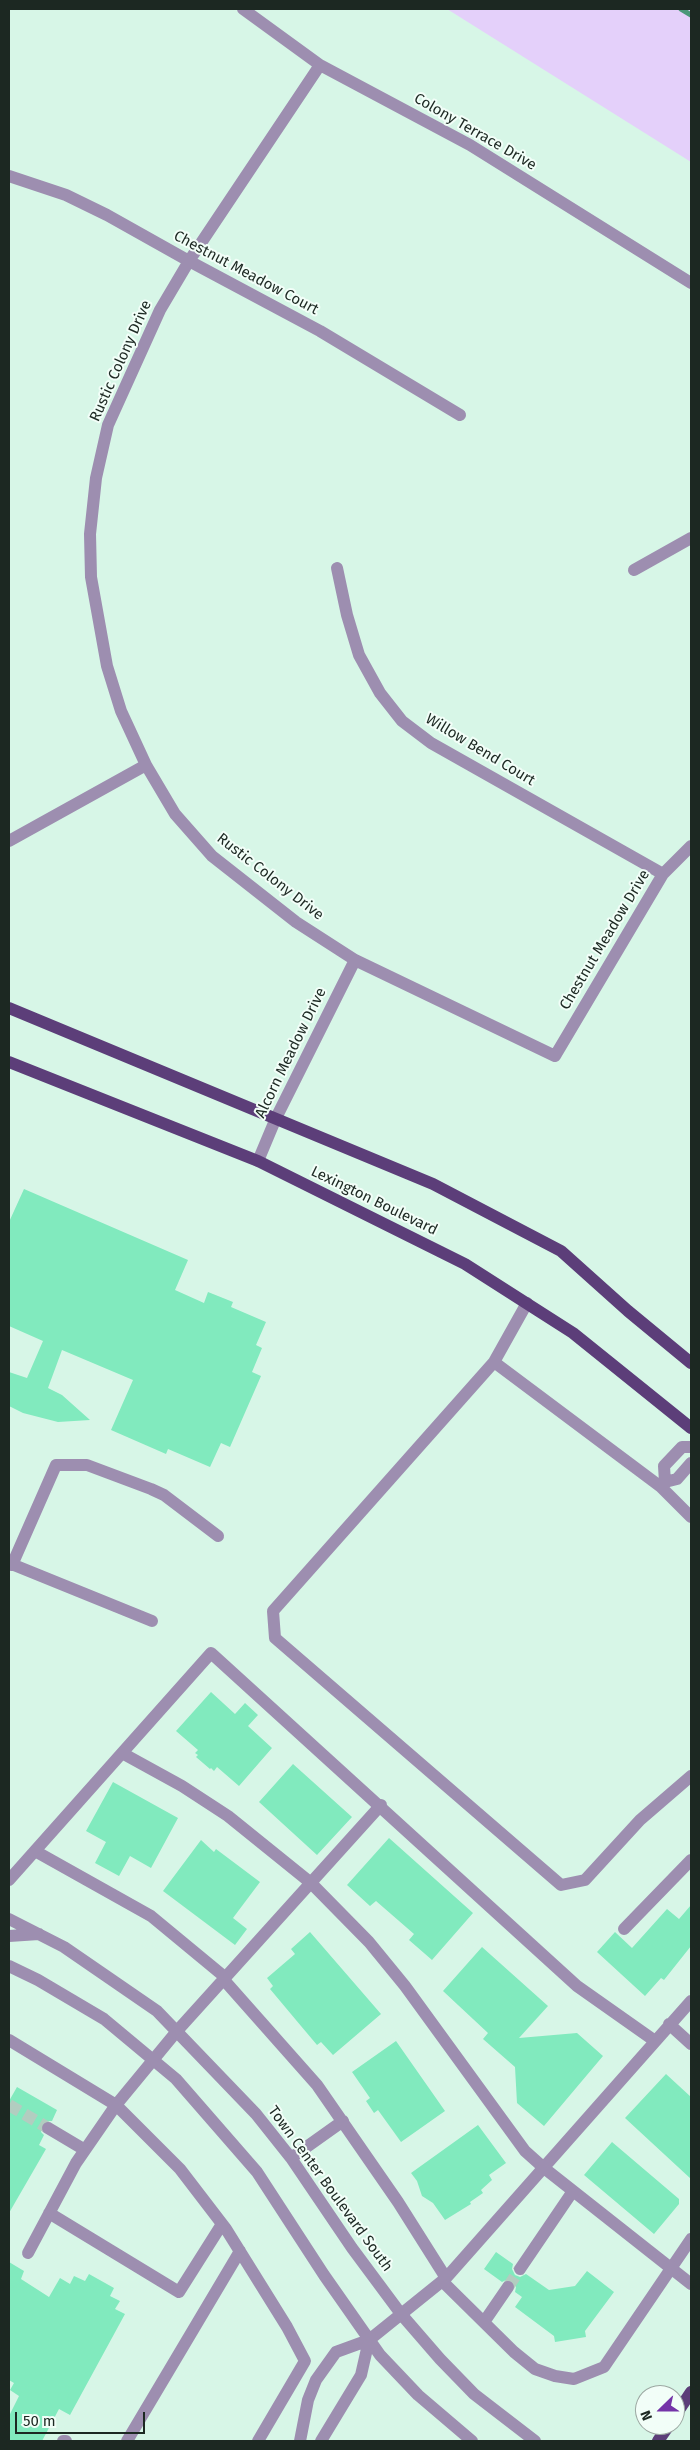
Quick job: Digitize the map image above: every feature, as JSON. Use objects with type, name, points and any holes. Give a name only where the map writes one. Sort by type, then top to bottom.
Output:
[{"type":"main road","points":[[9,1008],[433,1184],[561,1252],[691,1363]]},
{"type":"main road","name":"Lexington Boulevard","points":[[9,1062],[258,1161],[465,1264],[573,1333],[691,1428]]},
{"type":"street","name":"Colony Terrace Drive","points":[[243,9],[320,65],[470,145],[691,283]]},
{"type":"street","name":"Rustic Colony Drive","points":[[320,65],[189,262],[160,310],[108,424],[96,478],[90,534],[92,577],[107,666],[122,710],[146,765],[175,814],[212,856],[296,922],[355,960],[555,1056]]},
{"type":"street","name":"Chestnut Meadow Court","points":[[9,176],[66,195],[107,215],[189,262],[320,331],[460,415]]},
{"type":"street","points":[[634,570],[691,538]]},
{"type":"street","name":"Willow Bend Court","points":[[337,568],[347,615],[359,655],[380,693],[402,721],[431,743],[663,874]]},
{"type":"street","points":[[9,841],[146,765]]},
{"type":"street","name":"Chestnut Meadow Drive","points":[[555,1056],[663,874],[691,846]]},
{"type":"street","name":"Alcorn Meadow Drive","points":[[258,1161],[276,1118],[355,960]]},
{"type":"street","points":[[527,1304],[494,1362],[273,1611],[275,1638],[561,1884],[584,1880],[640,1820],[691,1776]]},
{"type":"street","points":[[494,1362],[663,1484],[691,1517]]},
{"type":"street","points":[[663,1484],[664,1466],[682,1447],[691,1447]]},
{"type":"street","points":[[663,1484],[677,1479],[691,1463]]},
{"type":"street","points":[[152,1621],[11,1564],[56,1465],[87,1465],[164,1495],[218,1536]]},
{"type":"street","points":[[9,1880],[211,1653],[381,1805],[577,1986],[655,2041]]},
{"type":"street","points":[[122,1753],[182,1786],[228,1816],[311,1883],[369,1942],[399,1979],[525,2151],[691,2284]]},
{"type":"street","points":[[28,2253],[85,2150],[116,2105],[176,2031],[381,1805]]},
{"type":"street","points":[[35,1851],[151,1916],[196,1951],[225,1979],[317,2085],[344,2121],[444,2279],[484,2322],[535,2369],[555,2376],[574,2379],[586,2376],[604,2367],[691,2239]]},
{"type":"street","points":[[624,1929],[691,1860]]},
{"type":"street","name":"Town Center Boulevard South","points":[[9,1919],[64,1947],[158,2011],[256,2114],[291,2158],[352,2248],[400,2314],[474,2394],[535,2441]]},
{"type":"street","points":[[9,1936],[39,1934]]},
{"type":"street","points":[[9,1966],[38,1980],[104,2020],[154,2059],[176,2079],[257,2172],[380,2354],[418,2395],[472,2441]]},
{"type":"street","points":[[300,2441],[308,2400],[323,2369],[336,2352],[369,2340],[444,2279],[691,2001]]},
{"type":"street","points":[[669,2024],[691,2044]]},
{"type":"street","points":[[9,2040],[116,2105],[180,2169],[240,2251],[287,2327],[305,2361],[258,2441]]},
{"type":"street","points":[[291,2158],[344,2121]]},
{"type":"street","points":[[48,2128],[85,2150]]},
{"type":"street","points":[[520,2269],[573,2191]]},
{"type":"street","points":[[49,2213],[179,2292],[222,2224]]},
{"type":"street","points":[[127,2441],[240,2251]]},
{"type":"street","points":[[484,2322],[508,2287]]},
{"type":"street","points":[[320,2441],[361,2375],[369,2340]]},
{"type":"shaded area","points":[[447,9],[691,9],[691,162]]},
{"type":"building","points":[[24,1189],[188,1260],[175,1290],[204,1303],[208,1292],[233,1302],[231,1307],[266,1322],[256,1345],[262,1348],[252,1372],[261,1376],[230,1447],[221,1443],[210,1467],[168,1449],[166,1454],[111,1430],[133,1380],[62,1350],[48,1388],[62,1395],[90,1420],[58,1422],[23,1413],[9,1406],[9,1372],[27,1378],[43,1341],[9,1326],[9,1222]]},
{"type":"building","points":[[211,1692],[235,1714],[245,1703],[258,1715],[248,1726],[272,1748],[239,1786],[217,1767],[214,1771],[196,1757],[198,1755],[195,1753],[198,1750],[176,1731]]},
{"type":"building","points":[[293,1764],[352,1817],[317,1855],[259,1802]]},
{"type":"building","points":[[113,1782],[178,1818],[151,1868],[130,1856],[119,1876],[95,1863],[106,1842],[86,1831]]},
{"type":"building","points":[[389,1838],[473,1913],[432,1960],[409,1940],[414,1934],[376,1901],[370,1906],[347,1885]]},
{"type":"building","points":[[201,1840],[214,1852],[216,1849],[260,1882],[233,1918],[247,1929],[235,1945],[163,1891]]},
{"type":"building","points":[[691,1905],[691,1946],[664,1980],[661,1978],[645,1996],[597,1952],[615,1932],[632,1948],[667,1909],[679,1919]]},
{"type":"building","points":[[310,1932],[381,2014],[333,2055],[321,2042],[317,2045],[270,1989],[273,1986],[267,1978],[295,1954],[291,1949]]},
{"type":"building","points":[[482,1947],[548,2006],[519,2038],[577,2033],[603,2056],[544,2126],[517,2103],[515,2067],[483,2039],[488,2033],[443,1991]]},
{"type":"building","points":[[396,2041],[445,2111],[401,2142],[378,2110],[374,2113],[366,2101],[370,2098],[352,2072]]},
{"type":"building","points":[[666,2074],[691,2097],[691,2179],[625,2118]]},
{"type":"building","points":[[17,2087],[57,2110],[52,2121],[44,2121],[41,2124],[41,2132],[44,2135],[39,2145],[46,2149],[9,2213],[9,2101]]},
{"type":"building","points":[[478,2125],[506,2163],[489,2175],[492,2180],[481,2190],[483,2193],[470,2202],[471,2204],[445,2220],[433,2203],[422,2196],[417,2181],[411,2173]]},
{"type":"building","points":[[612,2142],[679,2199],[679,2204],[654,2234],[584,2175]]},
{"type":"building","points":[[496,2252],[513,2264],[512,2269],[515,2275],[520,2277],[526,2274],[549,2290],[575,2286],[587,2271],[614,2292],[585,2331],[586,2337],[555,2342],[554,2336],[515,2307],[522,2297],[515,2292],[516,2287],[513,2281],[508,2279],[502,2282],[484,2269]]},
{"type":"building","points":[[9,2262],[24,2271],[21,2279],[49,2297],[60,2278],[70,2284],[74,2276],[85,2281],[89,2274],[114,2288],[110,2296],[120,2301],[115,2309],[125,2314],[70,2415],[59,2409],[42,2441],[9,2441],[9,2416],[19,2396],[10,2390],[14,2383],[9,2380]]},
{"type":"waterway","points":[[681,9],[691,15]]},
{"type":"tunnel","points":[[9,2105],[48,2128]]},
{"type":"tunnel","points":[[508,2287],[520,2269]]}]
